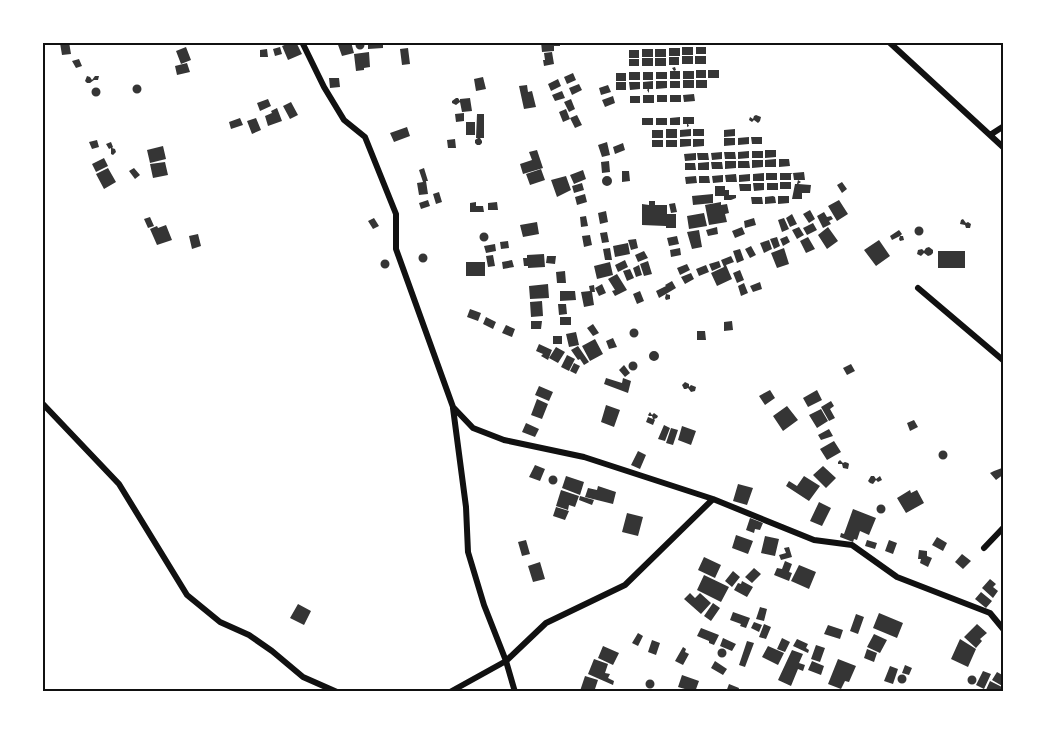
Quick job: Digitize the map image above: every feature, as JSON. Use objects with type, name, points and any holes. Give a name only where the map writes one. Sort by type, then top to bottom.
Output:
[{"type":"street","points":[[302,42],[324,87],[344,120],[364,137],[396,214],[396,249],[453,407],[468,552],[483,605],[506,661],[515,692]]},
{"type":"street","points":[[889,42],[1004,148]]},
{"type":"street","points":[[990,135],[1004,126]]},
{"type":"street","points":[[918,288],[1004,361]]},
{"type":"street","points":[[42,403],[119,484],[187,595],[220,622],[257,640],[303,677],[337,692]]},
{"type":"street","points":[[453,407],[473,428],[504,440],[584,457],[713,499],[814,540],[852,545],[897,577],[990,613],[1004,630]]},
{"type":"street","points":[[450,692],[506,661],[546,622],[626,585],[713,499]]},
{"type":"street","points":[[984,548],[1004,527]]},
{"type":"building","points":[[360,41],[364,45],[360,49],[356,45]]},
{"type":"building","points":[[69,42],[71,54],[62,55],[60,43]]},
{"type":"building","points":[[296,42],[302,54],[288,60],[282,46]]},
{"type":"building","points":[[337,42],[351,42],[354,53],[342,56]]},
{"type":"building","points":[[368,42],[383,42],[383,48],[368,49]]},
{"type":"building","points":[[541,42],[560,42],[560,46],[554,46],[554,51],[542,52]]},
{"type":"building","points":[[186,47],[191,60],[181,64],[176,51]]},
{"type":"building","points":[[280,47],[282,54],[275,56],[273,49]]},
{"type":"building","points":[[682,47],[693,47],[693,55],[682,55]]},
{"type":"building","points":[[696,47],[706,47],[706,54],[696,54]]},
{"type":"building","points":[[408,48],[410,64],[402,65],[400,49]]},
{"type":"building","points":[[669,48],[680,48],[680,56],[669,56]]},
{"type":"building","points":[[267,49],[268,57],[260,57],[260,50]]},
{"type":"building","points":[[642,49],[653,49],[653,57],[642,57]]},
{"type":"building","points":[[655,49],[666,49],[666,57],[655,57]]},
{"type":"building","points":[[629,50],[639,50],[639,58],[629,58]]},
{"type":"building","points":[[369,52],[370,67],[356,71],[354,54]]},
{"type":"building","points":[[552,52],[554,64],[544,66],[544,53]]},
{"type":"building","points":[[682,56],[693,56],[693,64],[682,64]]},
{"type":"building","points":[[695,56],[706,56],[706,64],[695,64]]},
{"type":"building","points":[[669,57],[679,57],[679,65],[669,65]]},
{"type":"building","points":[[642,58],[653,58],[653,66],[642,66]]},
{"type":"building","points":[[655,58],[666,58],[666,66],[655,66]]},
{"type":"building","points":[[79,59],[82,66],[76,68],[72,61]]},
{"type":"building","points":[[629,59],[639,59],[639,66],[629,66]]},
{"type":"building","points":[[187,63],[190,72],[177,75],[175,66]]},
{"type":"building","points":[[696,70],[706,70],[706,78],[696,78]]},
{"type":"building","points":[[708,70],[719,70],[719,78],[708,78]]},
{"type":"building","points":[[670,71],[680,71],[680,79],[670,79]]},
{"type":"building","points":[[683,71],[694,71],[694,79],[683,79]]},
{"type":"building","points":[[629,72],[640,72],[640,80],[629,80]]},
{"type":"building","points":[[643,72],[653,72],[653,80],[643,80]]},
{"type":"building","points":[[656,72],[667,72],[667,79],[656,79]]},
{"type":"building","points":[[573,73],[576,80],[567,84],[564,77]]},
{"type":"building","points":[[616,73],[626,73],[626,81],[616,81]]},
{"type":"building","points":[[87,76],[92,80],[95,76],[99,76],[98,80],[87,83],[85,81]]},
{"type":"building","points":[[483,77],[486,89],[476,91],[474,79]]},
{"type":"building","points":[[329,78],[339,78],[340,87],[330,88]]},
{"type":"building","points":[[558,79],[561,86],[551,91],[548,84]]},
{"type":"building","points":[[683,80],[694,80],[694,88],[683,88]]},
{"type":"building","points":[[696,80],[707,80],[707,88],[696,88]]},
{"type":"building","points":[[653,81],[653,89],[649,89],[649,93],[648,89],[643,89],[643,82]]},
{"type":"building","points":[[656,81],[667,81],[667,88],[656,89]]},
{"type":"building","points":[[670,81],[680,81],[680,88],[670,88]]},
{"type":"building","points":[[616,82],[626,82],[626,90],[616,90]]},
{"type":"building","points":[[629,82],[640,82],[640,89],[630,90]]},
{"type":"building","points":[[579,84],[582,90],[572,95],[569,88]]},
{"type":"building","points":[[137,85],[141,89],[137,93],[133,89]]},
{"type":"building","points":[[527,85],[528,92],[532,91],[536,107],[524,109],[519,86]]},
{"type":"building","points":[[608,85],[611,92],[601,95],[599,88]]},
{"type":"building","points":[[96,87],[101,92],[96,97],[91,92]]},
{"type":"building","points":[[562,91],[565,98],[555,101],[552,95]]},
{"type":"building","points":[[694,94],[695,101],[684,102],[683,95]]},
{"type":"building","points":[[643,95],[654,95],[654,103],[643,103]]},
{"type":"building","points":[[657,95],[667,95],[667,102],[657,102]]},
{"type":"building","points":[[670,95],[681,95],[681,102],[670,102]]},
{"type":"building","points":[[613,96],[615,103],[605,107],[602,100]]},
{"type":"building","points":[[630,96],[640,96],[640,103],[630,103]]},
{"type":"building","points":[[456,98],[460,101],[460,99],[470,98],[472,111],[462,112],[460,102],[456,105],[452,103]]},
{"type":"building","points":[[268,99],[271,106],[260,111],[257,103]]},
{"type":"building","points":[[571,99],[575,109],[569,112],[564,102]]},
{"type":"building","points":[[291,102],[298,115],[290,119],[283,106]]},
{"type":"building","points":[[277,108],[282,121],[268,126],[265,116]]},
{"type":"building","points":[[566,109],[570,119],[563,122],[559,112]]},
{"type":"building","points":[[464,113],[464,121],[456,122],[455,114]]},
{"type":"building","points":[[477,114],[484,114],[484,138],[480,138],[482,143],[480,145],[475,143],[478,138],[476,138]]},
{"type":"building","points":[[577,115],[582,125],[575,128],[570,118]]},
{"type":"building","points":[[756,115],[761,117],[758,123],[749,120],[750,117],[753,119]]},
{"type":"building","points":[[680,117],[680,125],[670,125],[670,118]]},
{"type":"building","points":[[683,117],[694,117],[694,124],[688,124],[687,127],[687,124],[683,124]]},
{"type":"building","points":[[240,118],[243,125],[231,129],[229,122]]},
{"type":"building","points":[[256,118],[261,130],[252,134],[247,121]]},
{"type":"building","points":[[642,118],[653,118],[653,125],[642,125]]},
{"type":"building","points":[[656,118],[667,118],[667,125],[656,125]]},
{"type":"building","points":[[466,122],[475,122],[475,135],[466,135]]},
{"type":"building","points":[[407,127],[410,136],[394,142],[390,133]]},
{"type":"building","points":[[666,129],[677,129],[677,138],[666,138]]},
{"type":"building","points":[[691,129],[691,136],[680,137],[680,130]]},
{"type":"building","points":[[693,129],[704,129],[704,136],[693,136]]},
{"type":"building","points":[[735,129],[735,136],[724,137],[724,130]]},
{"type":"building","points":[[652,130],[663,130],[663,138],[652,138]]},
{"type":"building","points":[[749,137],[749,144],[738,145],[738,138]]},
{"type":"building","points":[[751,137],[762,137],[762,144],[752,144]]},
{"type":"building","points":[[724,138],[735,138],[735,145],[724,146]]},
{"type":"building","points":[[455,139],[456,148],[448,148],[447,140]]},
{"type":"building","points":[[680,139],[691,139],[691,146],[680,147]]},
{"type":"building","points":[[693,139],[704,139],[704,146],[693,147]]},
{"type":"building","points":[[97,140],[99,147],[92,149],[89,142]]},
{"type":"building","points":[[652,140],[663,140],[663,147],[652,147]]},
{"type":"building","points":[[666,140],[677,140],[677,147],[666,147]]},
{"type":"building","points":[[111,142],[116,152],[113,155],[111,148],[109,149],[106,144]]},
{"type":"building","points":[[607,142],[610,155],[602,157],[598,145]]},
{"type":"building","points":[[623,143],[625,150],[615,154],[613,147]]},
{"type":"building","points":[[163,146],[166,159],[150,163],[147,150]]},
{"type":"building","points":[[537,150],[543,168],[523,174],[520,164],[532,160],[529,152]]},
{"type":"building","points":[[765,150],[776,150],[776,157],[765,158]]},
{"type":"building","points":[[749,151],[749,158],[738,159],[738,152]]},
{"type":"building","points":[[752,151],[763,151],[763,158],[752,158]]},
{"type":"building","points":[[722,152],[722,159],[712,160],[711,153]]},
{"type":"building","points":[[724,152],[735,152],[736,159],[725,159]]},
{"type":"building","points":[[696,153],[696,160],[685,161],[684,154]]},
{"type":"building","points":[[697,153],[708,153],[709,160],[698,160]]},
{"type":"building","points":[[104,158],[108,166],[96,172],[92,164]]},
{"type":"building","points":[[776,159],[776,167],[765,167],[765,160]]},
{"type":"building","points":[[779,159],[789,159],[790,166],[779,167]]},
{"type":"building","points":[[752,160],[763,160],[763,167],[752,168]]},
{"type":"building","points":[[609,161],[610,172],[602,173],[601,162]]},
{"type":"building","points":[[725,161],[736,161],[736,168],[725,169]]},
{"type":"building","points":[[738,161],[749,161],[750,168],[738,168]]},
{"type":"building","points":[[165,162],[168,175],[153,178],[150,164]]},
{"type":"building","points":[[709,162],[709,170],[698,170],[698,163]]},
{"type":"building","points":[[711,162],[722,162],[723,169],[712,169]]},
{"type":"building","points":[[685,163],[695,163],[696,170],[685,170]]},
{"type":"building","points":[[108,168],[116,182],[104,189],[96,174]]},
{"type":"building","points":[[134,168],[140,175],[135,179],[129,171]]},
{"type":"building","points":[[424,168],[428,181],[426,181],[428,194],[419,195],[417,183],[423,182],[419,170]]},
{"type":"building","points":[[541,169],[545,180],[530,185],[526,174]]},
{"type":"building","points":[[583,170],[586,179],[574,184],[570,175]]},
{"type":"building","points":[[622,171],[629,171],[630,181],[622,182]]},
{"type":"building","points":[[804,172],[805,180],[794,180],[793,173]]},
{"type":"building","points":[[764,173],[764,181],[753,181],[753,174]]},
{"type":"building","points":[[766,173],[777,173],[777,180],[766,180]]},
{"type":"building","points":[[780,173],[793,173],[791,180],[780,180]]},
{"type":"building","points":[[736,174],[737,182],[726,182],[725,175]]},
{"type":"building","points":[[750,174],[750,181],[739,182],[739,175]]},
{"type":"building","points":[[723,175],[723,182],[713,183],[712,176]]},
{"type":"building","points":[[566,176],[571,190],[557,197],[551,180]]},
{"type":"building","points":[[607,176],[612,181],[607,186],[602,181]]},
{"type":"building","points":[[696,176],[697,183],[686,184],[685,177]]},
{"type":"building","points":[[699,176],[709,176],[710,183],[699,183]]},
{"type":"building","points":[[798,180],[801,182],[798,184],[811,185],[810,193],[802,193],[802,199],[792,199],[795,184]]},
{"type":"building","points":[[780,182],[791,182],[791,189],[780,189]]},
{"type":"building","points":[[842,182],[847,189],[842,193],[837,185]]},
{"type":"building","points":[[582,183],[584,190],[574,193],[572,186]]},
{"type":"building","points":[[753,183],[764,183],[764,190],[754,191]]},
{"type":"building","points":[[767,183],[778,183],[778,190],[767,190]]},
{"type":"building","points":[[739,184],[751,184],[751,191],[740,191]]},
{"type":"building","points":[[715,186],[725,186],[725,190],[729,190],[729,195],[736,195],[736,198],[724,200],[724,196],[715,196]]},
{"type":"building","points":[[439,192],[442,202],[436,204],[433,194]]},
{"type":"building","points":[[585,194],[587,202],[577,205],[575,197]]},
{"type":"building","points":[[713,194],[713,203],[693,205],[692,196]]},
{"type":"building","points":[[773,196],[776,203],[765,204],[765,197]]},
{"type":"building","points":[[778,196],[789,196],[789,203],[778,204]]},
{"type":"building","points":[[751,197],[762,197],[763,204],[752,204]]},
{"type":"building","points":[[428,200],[430,206],[421,209],[419,203]]},
{"type":"building","points":[[839,200],[848,214],[837,221],[828,206]]},
{"type":"building","points":[[649,201],[655,201],[655,205],[667,205],[667,214],[676,214],[676,228],[642,225],[642,204],[649,205]]},
{"type":"building","points":[[476,202],[476,206],[483,206],[484,212],[470,212],[470,203]]},
{"type":"building","points":[[497,202],[498,210],[488,210],[488,203]]},
{"type":"building","points":[[721,202],[721,205],[727,204],[729,213],[725,214],[727,222],[709,225],[705,205]]},
{"type":"building","points":[[675,203],[677,212],[671,213],[669,204]]},
{"type":"building","points":[[810,210],[815,219],[809,223],[803,214]]},
{"type":"building","points":[[606,211],[608,222],[600,224],[598,213]]},
{"type":"building","points":[[824,212],[827,217],[831,216],[833,219],[829,221],[831,224],[823,228],[817,216]]},
{"type":"building","points":[[704,213],[707,226],[689,229],[687,216]]},
{"type":"building","points":[[792,214],[797,224],[790,227],[786,218]]},
{"type":"building","points":[[586,216],[588,226],[581,227],[580,217]]},
{"type":"building","points":[[150,217],[154,226],[148,228],[144,219]]},
{"type":"building","points":[[374,218],[379,226],[373,229],[368,221]]},
{"type":"building","points":[[754,218],[756,225],[745,228],[744,221]]},
{"type":"building","points":[[784,218],[789,229],[782,232],[778,220]]},
{"type":"building","points":[[963,219],[966,223],[971,224],[970,228],[960,224]]},
{"type":"building","points":[[537,222],[539,234],[523,237],[520,225]]},
{"type":"building","points":[[813,223],[817,230],[807,235],[803,228]]},
{"type":"building","points":[[166,225],[172,240],[157,245],[150,229]]},
{"type":"building","points":[[919,226],[924,231],[919,236],[914,231]]},
{"type":"building","points":[[717,227],[718,234],[708,236],[706,230]]},
{"type":"building","points":[[742,227],[745,234],[735,238],[732,231]]},
{"type":"building","points":[[799,227],[804,235],[797,239],[792,230]]},
{"type":"building","points":[[828,227],[838,241],[827,249],[818,235]]},
{"type":"building","points":[[699,230],[702,247],[692,249],[687,232]]},
{"type":"building","points":[[899,230],[902,234],[892,240],[890,236]]},
{"type":"building","points":[[607,232],[609,242],[602,243],[600,233]]},
{"type":"building","points":[[484,233],[488,237],[484,241],[480,237]]},
{"type":"building","points":[[198,234],[201,246],[192,249],[189,236]]},
{"type":"building","points":[[590,235],[592,245],[584,247],[582,236]]},
{"type":"building","points":[[677,236],[679,244],[669,246],[667,238]]},
{"type":"building","points":[[787,236],[790,242],[783,246],[780,239]]},
{"type":"building","points":[[777,237],[780,246],[774,249],[770,239]]},
{"type":"building","points":[[808,237],[815,249],[806,253],[800,241]]},
{"type":"building","points":[[636,239],[638,248],[631,250],[628,240]]},
{"type":"building","points":[[769,240],[772,249],[764,253],[760,243]]},
{"type":"building","points":[[879,240],[890,256],[876,266],[864,250]]},
{"type":"building","points":[[508,241],[509,248],[501,249],[500,242]]},
{"type":"building","points":[[628,243],[630,254],[615,257],[613,246]]},
{"type":"building","points":[[495,244],[496,251],[486,253],[484,246]]},
{"type":"building","points":[[751,246],[756,255],[750,258],[745,249]]},
{"type":"building","points":[[929,247],[933,250],[931,255],[917,254],[918,250],[924,251]]},
{"type":"building","points":[[610,248],[612,260],[605,260],[603,249]]},
{"type":"building","points":[[680,248],[681,255],[671,257],[670,250]]},
{"type":"building","points":[[784,248],[789,264],[777,268],[771,253]]},
{"type":"building","points":[[740,249],[744,260],[737,263],[733,251]]},
{"type":"building","points":[[644,251],[648,258],[638,262],[635,255]]},
{"type":"building","points":[[938,251],[965,251],[965,268],[938,268]]},
{"type":"building","points":[[423,253],[428,258],[423,263],[418,258]]},
{"type":"building","points":[[544,254],[545,267],[528,268],[524,266],[523,258],[527,258],[527,255]]},
{"type":"building","points":[[493,255],[495,266],[488,267],[486,256]]},
{"type":"building","points":[[547,256],[556,256],[555,264],[546,263]]},
{"type":"building","points":[[731,256],[734,262],[726,265],[732,279],[717,286],[711,273],[724,267],[721,260]]},
{"type":"building","points":[[385,260],[389,264],[385,268],[381,264]]},
{"type":"building","points":[[512,260],[514,267],[503,269],[502,262]]},
{"type":"building","points":[[625,260],[628,267],[618,272],[615,265]]},
{"type":"building","points":[[648,261],[652,274],[644,276],[640,264]]},
{"type":"building","points":[[719,261],[721,267],[712,271],[709,264]]},
{"type":"building","points":[[466,262],[485,262],[485,276],[466,276]]},
{"type":"building","points":[[610,262],[613,275],[597,279],[594,266]]},
{"type":"building","points":[[687,264],[690,270],[680,275],[677,268]]},
{"type":"building","points":[[639,265],[642,275],[636,277],[633,268]]},
{"type":"building","points":[[706,265],[709,272],[699,276],[696,269]]},
{"type":"building","points":[[630,269],[634,278],[627,281],[623,271]]},
{"type":"building","points":[[740,270],[744,280],[737,283],[733,273]]},
{"type":"building","points":[[565,271],[566,283],[557,283],[556,272]]},
{"type":"building","points":[[691,273],[694,279],[685,284],[681,277]]},
{"type":"building","points":[[617,274],[627,290],[615,296],[612,291],[615,290],[608,279]]},
{"type":"building","points":[[672,281],[676,288],[659,298],[656,291]]},
{"type":"building","points":[[760,282],[762,289],[753,292],[750,286]]},
{"type":"building","points":[[744,283],[748,293],[741,296],[738,286]]},
{"type":"building","points":[[548,284],[549,298],[530,299],[529,286]]},
{"type":"building","points":[[602,284],[606,293],[599,296],[595,288]]},
{"type":"building","points":[[594,285],[595,292],[592,292],[594,305],[584,307],[581,292],[590,291],[589,286]]},
{"type":"building","points":[[560,291],[575,291],[576,300],[560,301]]},
{"type":"building","points":[[640,291],[644,301],[637,304],[633,294]]},
{"type":"building","points":[[666,294],[670,295],[670,299],[666,300]]},
{"type":"building","points":[[542,301],[543,316],[531,317],[530,302]]},
{"type":"building","points":[[558,304],[566,304],[567,314],[559,315]]},
{"type":"building","points":[[470,309],[481,313],[478,321],[467,317]]},
{"type":"building","points":[[486,317],[496,322],[493,329],[483,324]]},
{"type":"building","points":[[560,317],[571,317],[571,325],[560,325]]},
{"type":"building","points":[[531,321],[542,321],[541,329],[531,329]]},
{"type":"building","points":[[732,321],[733,330],[724,331],[724,322]]},
{"type":"building","points":[[593,324],[599,333],[593,336],[587,328]]},
{"type":"building","points":[[506,325],[515,329],[512,337],[502,333]]},
{"type":"building","points":[[634,329],[638,333],[634,337],[630,333]]},
{"type":"building","points":[[697,331],[705,331],[706,340],[697,340]]},
{"type":"building","points":[[576,332],[579,345],[569,347],[566,334]]},
{"type":"building","points":[[553,336],[562,336],[562,344],[553,344]]},
{"type":"building","points":[[613,338],[617,347],[609,349],[606,341]]},
{"type":"building","points":[[595,339],[603,354],[590,361],[582,346]]},
{"type":"building","points":[[539,344],[552,350],[548,360],[536,351]]},
{"type":"building","points":[[578,346],[589,362],[584,365],[571,350]]},
{"type":"building","points":[[556,347],[565,352],[558,363],[549,358]]},
{"type":"building","points":[[654,351],[659,356],[654,361],[649,356]]},
{"type":"building","points":[[567,355],[575,359],[569,371],[561,367]]},
{"type":"building","points":[[633,362],[637,366],[633,370],[629,366]]},
{"type":"building","points":[[574,363],[580,366],[576,374],[570,371]]},
{"type":"building","points":[[851,364],[855,371],[847,375],[843,368]]},
{"type":"building","points":[[624,365],[630,373],[625,377],[619,370]]},
{"type":"building","points":[[606,378],[622,383],[623,378],[631,381],[628,393],[604,384]]},
{"type":"building","points":[[685,382],[689,384],[689,387],[691,385],[696,387],[695,391],[684,389],[682,385]]},
{"type":"building","points":[[539,386],[553,392],[549,401],[535,395]]},
{"type":"building","points":[[770,390],[775,398],[765,405],[759,396]]},
{"type":"building","points":[[817,390],[822,400],[808,407],[803,398]]},
{"type":"building","points":[[537,399],[548,404],[542,419],[531,415]]},
{"type":"building","points":[[831,401],[834,406],[830,409],[835,418],[829,421],[821,407]]},
{"type":"building","points":[[606,405],[620,410],[614,427],[601,422]]},
{"type":"building","points":[[787,406],[798,420],[783,431],[773,416]]},
{"type":"building","points":[[821,409],[828,421],[817,428],[809,415]]},
{"type":"building","points":[[650,412],[658,416],[654,419],[653,425],[646,422],[648,417],[653,419],[648,415]]},
{"type":"building","points":[[914,420],[918,427],[910,431],[907,423]]},
{"type":"building","points":[[526,423],[539,429],[535,437],[522,432]]},
{"type":"building","points":[[664,425],[670,428],[665,441],[658,439]]},
{"type":"building","points":[[682,426],[696,431],[691,445],[678,440]]},
{"type":"building","points":[[671,428],[678,430],[673,445],[666,443]]},
{"type":"building","points":[[829,429],[833,436],[821,440],[818,435]]},
{"type":"building","points":[[834,441],[841,452],[827,460],[820,449]]},
{"type":"building","points":[[638,451],[646,455],[640,469],[631,465]]},
{"type":"building","points":[[943,451],[947,455],[943,459],[939,455]]},
{"type":"building","points":[[840,460],[849,464],[848,469],[838,464]]},
{"type":"building","points":[[535,465],[545,469],[540,481],[529,477]]},
{"type":"building","points":[[823,466],[836,478],[826,488],[813,475]]},
{"type":"building","points":[[1002,468],[1004,474],[996,480],[990,473]]},
{"type":"building","points":[[553,476],[557,480],[553,484],[549,480]]},
{"type":"building","points":[[566,476],[584,482],[580,495],[562,488]]},
{"type":"building","points":[[804,476],[820,486],[809,501],[786,486],[789,481],[797,486]]},
{"type":"building","points":[[871,476],[876,479],[880,476],[882,480],[870,483],[868,481]]},
{"type":"building","points":[[738,484],[753,488],[747,505],[733,501]]},
{"type":"building","points":[[598,486],[616,492],[613,504],[585,497],[588,488],[597,490]]},
{"type":"building","points":[[561,490],[579,496],[575,507],[569,505],[568,510],[556,506]]},
{"type":"building","points":[[910,490],[911,493],[917,490],[924,503],[906,513],[897,498]]},
{"type":"building","points":[[580,496],[594,500],[592,505],[579,500]]},
{"type":"building","points":[[819,502],[831,508],[822,526],[810,521]]},
{"type":"building","points":[[881,505],[885,509],[881,513],[877,509]]},
{"type":"building","points":[[556,507],[569,511],[565,520],[553,516]]},
{"type":"building","points":[[853,509],[876,518],[869,535],[860,531],[857,540],[854,539],[853,542],[840,537],[841,533],[844,534]]},
{"type":"building","points":[[627,513],[643,517],[638,536],[622,532]]},
{"type":"building","points":[[750,518],[763,523],[760,530],[755,529],[754,533],[746,530]]},
{"type":"building","points":[[736,535],[753,541],[748,554],[732,548]]},
{"type":"building","points":[[765,536],[779,539],[775,556],[761,553]]},
{"type":"building","points":[[937,537],[947,543],[943,551],[932,545]]},
{"type":"building","points":[[526,540],[530,554],[522,556],[518,542]]},
{"type":"building","points":[[867,540],[877,543],[875,549],[865,546]]},
{"type":"building","points":[[889,540],[897,543],[893,554],[885,551]]},
{"type":"building","points":[[789,547],[792,557],[781,560],[779,555],[786,553],[784,548]]},
{"type":"building","points":[[919,550],[927,551],[927,556],[932,558],[928,567],[920,563]]},
{"type":"building","points":[[962,554],[971,561],[963,569],[955,562]]},
{"type":"building","points":[[704,557],[721,565],[715,578],[698,570]]},
{"type":"building","points":[[785,561],[792,564],[789,581],[774,575],[777,568],[782,569]]},
{"type":"building","points":[[540,562],[545,579],[533,582],[528,566]]},
{"type":"building","points":[[799,565],[816,572],[809,589],[791,581]]},
{"type":"building","points":[[754,568],[761,574],[752,583],[745,577]]},
{"type":"building","points":[[733,571],[740,577],[732,587],[725,581]]},
{"type":"building","points":[[704,575],[729,587],[721,602],[697,590]]},
{"type":"building","points":[[990,579],[996,584],[993,587],[998,591],[993,598],[982,588]]},
{"type":"building","points":[[742,581],[753,587],[747,597],[734,590]]},
{"type":"building","points":[[981,592],[992,601],[986,608],[975,599]]},
{"type":"building","points":[[690,593],[695,598],[700,593],[711,603],[701,614],[684,599]]},
{"type":"building","points":[[713,603],[720,608],[711,621],[704,616]]},
{"type":"building","points":[[298,604],[311,611],[304,625],[290,618]]},
{"type":"building","points":[[760,607],[767,609],[764,621],[756,619]]},
{"type":"building","points":[[733,612],[750,618],[746,628],[730,620]]},
{"type":"building","points":[[879,613],[903,623],[897,638],[873,628]]},
{"type":"building","points":[[856,614],[864,617],[858,634],[850,631]]},
{"type":"building","points":[[754,622],[762,625],[759,632],[751,628]]},
{"type":"building","points":[[764,624],[771,627],[766,639],[759,637]]},
{"type":"building","points":[[977,624],[987,633],[980,639],[982,641],[976,648],[964,637]]},
{"type":"building","points":[[828,625],[843,630],[840,639],[824,634]]},
{"type":"building","points":[[701,628],[719,635],[714,645],[697,636]]},
{"type":"building","points":[[638,633],[643,636],[638,646],[632,643]]},
{"type":"building","points":[[874,634],[887,640],[880,653],[867,647]]},
{"type":"building","points":[[723,638],[736,644],[732,651],[720,646]]},
{"type":"building","points":[[782,638],[790,642],[785,652],[777,649]]},
{"type":"building","points":[[797,639],[808,644],[806,648],[809,650],[808,653],[793,646]]},
{"type":"building","points":[[960,639],[976,649],[968,667],[951,659]]},
{"type":"building","points":[[652,640],[660,643],[656,655],[648,652]]},
{"type":"building","points":[[747,641],[754,643],[745,667],[739,665]]},
{"type":"building","points":[[816,645],[825,648],[820,662],[811,659]]},
{"type":"building","points":[[603,646],[619,653],[613,665],[598,658]]},
{"type":"building","points":[[768,646],[784,653],[778,665],[762,657]]},
{"type":"building","points":[[683,647],[689,654],[683,665],[675,661]]},
{"type":"building","points":[[722,649],[726,653],[722,657],[718,653]]},
{"type":"building","points":[[867,649],[877,653],[874,662],[864,658]]},
{"type":"building","points":[[792,650],[803,654],[799,663],[805,665],[803,671],[798,669],[791,686],[778,680]]},
{"type":"building","points":[[594,659],[608,664],[605,673],[610,674],[608,678],[614,681],[613,685],[588,674]]},
{"type":"building","points":[[838,659],[856,666],[849,682],[845,681],[841,689],[828,684]]},
{"type":"building","points":[[715,661],[727,669],[723,675],[711,668]]},
{"type":"building","points":[[812,661],[824,666],[821,675],[808,670]]},
{"type":"building","points":[[905,665],[912,668],[909,675],[902,673]]},
{"type":"building","points":[[890,666],[898,669],[893,684],[884,681]]},
{"type":"building","points":[[983,671],[991,674],[984,689],[976,685]]},
{"type":"building","points":[[997,672],[1004,676],[1004,687],[992,680]]},
{"type":"building","points":[[682,675],[699,681],[695,692],[678,687]]},
{"type":"building","points":[[902,675],[906,679],[902,683],[898,679]]},
{"type":"building","points":[[972,675],[977,680],[972,685],[967,680]]},
{"type":"building","points":[[585,676],[598,680],[594,692],[580,691]]},
{"type":"building","points":[[650,680],[654,684],[650,688],[646,684]]},
{"type":"building","points":[[990,681],[1004,688],[1003,692],[985,692]]},
{"type":"building","points":[[729,684],[739,688],[738,692],[726,692]]}]
